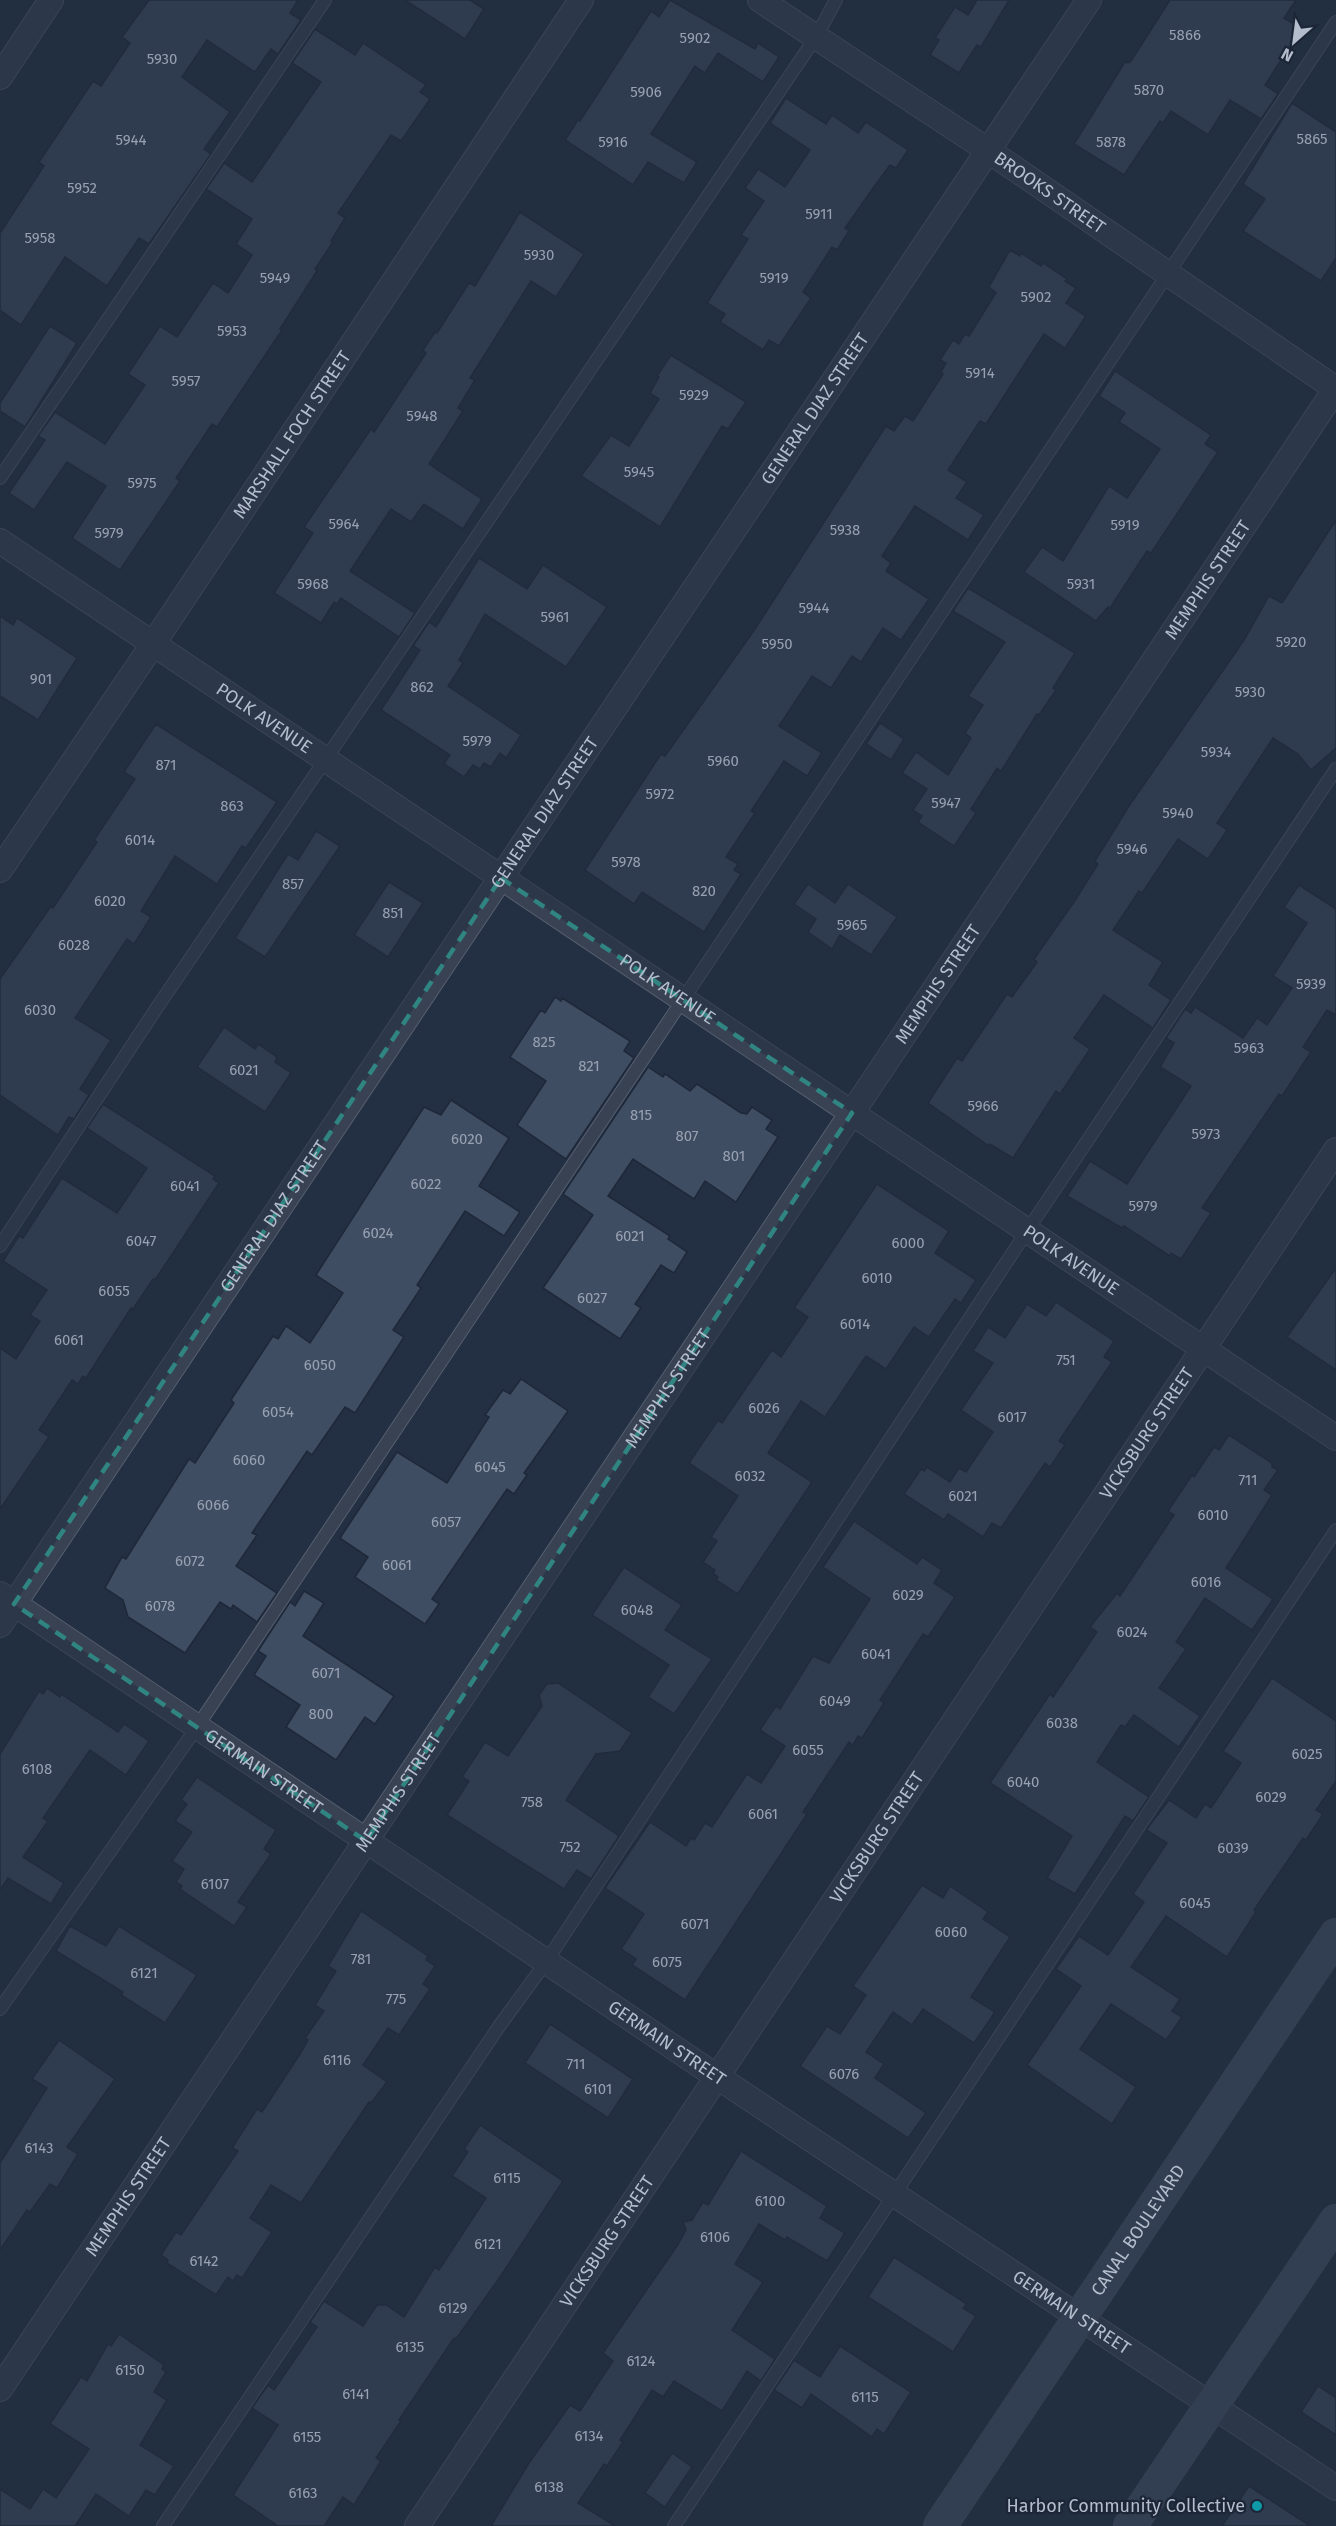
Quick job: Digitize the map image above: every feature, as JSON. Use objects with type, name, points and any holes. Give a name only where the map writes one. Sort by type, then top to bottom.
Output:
[{"type":"main road","name":"CANAL BOULEVARD","points":[[940,2526],[1081,2319],[1336,1935]]},
{"type":"main road","points":[[1130,2526],[1336,2221]]},
{"type":"street","points":[[0,77],[51,0]]},
{"type":"street","name":"MARSHALL FOCH STREET","points":[[0,870],[581,0]]},
{"type":"street","name":"BROOKS STREET","points":[[760,0],[989,151],[1336,388]]},
{"type":"street","name":"GENERAL DIAZ STREET","points":[[0,1625],[7,1599],[501,878],[1089,0]]},
{"type":"street","name":"MEMPHIS STREET","points":[[0,2390],[1336,388]]},
{"type":"street","name":"POLK AVENUE","points":[[0,541],[1336,1438]]},
{"type":"street","name":"VICKSBURG STREET","points":[[417,2526],[1336,1150]]},
{"type":"street","name":"GERMAIN STREET","points":[[7,1599],[716,2076],[1336,2488]]},
{"type":"lane","points":[[0,478],[325,0]]},
{"type":"lane","points":[[0,1246],[156,1009],[816,37],[836,0]]},
{"type":"lane","points":[[0,2009],[197,1726],[1336,22]]},
{"type":"lane","points":[[163,2526],[500,2025],[546,1962],[1027,1231],[1336,769]]},
{"type":"lane","points":[[674,2526],[1336,1530]]},
{"type":"highlighted area","points":[[501,878],[852,1113],[366,1841],[14,1604]]},
{"type":"building","points":[[149,0],[298,0],[290,13],[301,20],[278,54],[271,49],[255,72],[207,40],[182,77],[230,112],[204,149],[211,154],[149,244],[139,238],[107,286],[65,257],[21,325],[0,310],[0,233],[44,166],[39,162],[93,81],[101,86],[130,43],[122,37]]},
{"type":"building","points":[[405,0],[470,0],[484,9],[465,39]]},
{"type":"building","points":[[670,0],[755,49],[758,43],[779,57],[763,82],[718,53],[705,73],[695,66],[651,134],[697,162],[684,183],[648,162],[633,185],[565,140],[578,120],[580,121],[651,11],[659,17]]},
{"type":"building","points":[[977,0],[1009,0],[981,47],[977,45],[959,73],[930,55],[939,40],[935,38],[955,7],[968,15]]},
{"type":"building","points":[[1170,0],[1296,0],[1284,18],[1301,29],[1265,85],[1278,94],[1261,119],[1230,100],[1208,135],[1171,111],[1163,123],[1160,121],[1124,175],[1074,144],[1125,62],[1131,61]]},
{"type":"building","points":[[315,29],[355,55],[363,43],[426,85],[420,92],[430,99],[401,141],[391,135],[338,213],[345,218],[331,241],[333,242],[315,269],[317,271],[280,329],[282,330],[217,427],[212,424],[176,478],[180,481],[120,570],[72,538],[106,486],[67,462],[34,510],[9,493],[45,440],[38,436],[55,412],[105,444],[145,385],[128,374],[160,326],[177,337],[213,283],[228,293],[252,255],[236,244],[252,219],[206,189],[224,163],[252,182],[321,82],[292,63]]},
{"type":"building","points":[[786,98],[826,124],[832,115],[858,133],[866,122],[908,150],[896,168],[890,165],[871,191],[845,228],[849,231],[837,250],[832,247],[803,292],[811,298],[779,346],[769,340],[763,350],[720,322],[725,314],[707,303],[748,239],[741,235],[764,201],[745,188],[758,169],[785,187],[810,150],[770,123]]},
{"type":"building","points":[[1292,103],[1336,132],[1336,258],[1321,281],[1243,231],[1265,199],[1243,184]]},
{"type":"building","points":[[520,212],[584,254],[556,297],[531,281],[470,378],[475,380],[458,408],[463,411],[429,464],[482,499],[463,529],[424,504],[411,522],[391,509],[350,571],[415,613],[399,637],[341,598],[337,604],[334,602],[321,623],[274,593],[313,533],[304,527],[371,429],[374,432],[426,353],[423,350],[435,332],[437,333],[469,283],[475,286]]},
{"type":"building","points":[[1010,250],[1020,256],[1021,253],[1041,266],[1043,263],[1067,279],[1065,281],[1076,288],[1066,303],[1086,316],[1065,348],[1044,334],[986,424],[980,421],[948,470],[967,482],[956,498],[984,515],[968,540],[915,506],[882,556],[891,563],[886,571],[929,599],[901,640],[883,628],[861,662],[852,656],[831,688],[812,676],[779,726],[822,753],[807,776],[784,761],[751,811],[755,813],[726,857],[738,864],[734,870],[741,874],[704,932],[642,892],[634,904],[585,870],[661,754],[665,756],[755,629],[886,426],[894,431],[905,416],[913,421],[943,374],[941,372],[946,363],[940,360],[947,349],[953,340],[959,344],[965,334],[969,336],[996,293],[989,287]]},
{"type":"building","points":[[50,326],[77,343],[25,427],[0,411],[0,403]]},
{"type":"building","points":[[671,355],[746,402],[728,429],[722,426],[660,527],[581,476],[611,435],[629,446],[659,399],[650,393],[659,377],[657,376]]},
{"type":"building","points":[[1115,371],[1211,435],[1205,444],[1218,452],[1151,553],[1147,551],[1110,608],[1108,607],[1096,621],[1024,572],[1042,547],[1063,561],[1109,486],[1127,498],[1160,449],[1119,422],[1125,413],[1099,396]]},
{"type":"building","points":[[1336,520],[1336,748],[1311,770],[1298,754],[1273,738],[1217,823],[1227,830],[1208,859],[1178,839],[1142,893],[1139,891],[1113,930],[1163,962],[1149,985],[1171,1000],[1153,1028],[1104,995],[1074,1038],[1090,1049],[1060,1094],[1056,1091],[1013,1158],[990,1144],[989,1146],[928,1103],[957,1058],[962,1061],[1007,994],[1012,997],[1037,962],[1034,959],[1098,864],[1095,861],[1129,806],[1244,640],[1269,596],[1282,603]]},
{"type":"building","points":[[479,558],[527,589],[543,565],[607,607],[566,667],[485,614],[459,660],[463,663],[448,686],[521,735],[506,758],[500,753],[491,767],[484,763],[480,769],[473,765],[464,777],[444,764],[450,755],[381,710],[420,650],[413,646],[429,622],[436,627]]},
{"type":"building","points":[[968,588],[1075,653],[1053,688],[1056,690],[1039,715],[1037,714],[1001,771],[997,768],[971,809],[976,813],[954,846],[918,822],[922,816],[913,810],[927,789],[902,773],[916,752],[948,775],[971,738],[965,733],[983,705],[968,696],[1005,642],[953,611]]},
{"type":"building","points":[[0,616],[13,625],[17,618],[77,658],[38,720],[0,696]]},
{"type":"building","points":[[880,723],[904,739],[891,760],[866,744]]},
{"type":"building","points":[[156,724],[277,802],[246,848],[242,846],[217,884],[175,856],[141,911],[151,917],[134,944],[127,939],[75,1018],[111,1040],[80,1089],[89,1095],[74,1119],[69,1117],[58,1135],[0,1095],[0,979],[51,906],[53,908],[97,842],[94,840],[135,779],[124,772]]},
{"type":"building","points":[[316,831],[340,846],[265,957],[235,938],[288,854],[298,860]]},
{"type":"building","points":[[389,882],[423,903],[388,957],[354,935]]},
{"type":"building","points":[[808,884],[835,903],[848,884],[897,917],[871,955],[840,935],[832,949],[808,932],[816,919],[794,904]]},
{"type":"building","points":[[1299,885],[1336,909],[1336,1015],[1327,1010],[1303,1047],[1311,1052],[1282,1096],[1279,1094],[1202,1208],[1211,1213],[1181,1259],[1171,1253],[1170,1256],[1124,1226],[1122,1228],[1067,1196],[1090,1161],[1127,1184],[1191,1086],[1160,1067],[1174,1043],[1166,1038],[1185,1009],[1191,1013],[1195,1007],[1243,1038],[1257,1018],[1267,1025],[1292,988],[1273,976],[1307,923],[1284,907]]},
{"type":"building","points":[[555,997],[561,1001],[562,998],[630,1041],[624,1051],[634,1058],[566,1159],[517,1125],[546,1081],[510,1057],[541,1010],[545,1013]]},
{"type":"building","points":[[224,1027],[255,1049],[258,1044],[277,1057],[275,1062],[291,1073],[265,1112],[197,1067]]},
{"type":"building","points":[[648,1067],[663,1077],[665,1074],[690,1091],[697,1084],[741,1113],[747,1114],[752,1107],[772,1120],[766,1129],[778,1137],[736,1202],[705,1181],[694,1199],[633,1159],[608,1196],[670,1236],[668,1239],[687,1252],[674,1273],[661,1265],[635,1304],[641,1308],[620,1339],[543,1288],[593,1215],[563,1194]]},
{"type":"building","points":[[451,1100],[509,1138],[479,1186],[520,1212],[504,1236],[465,1211],[417,1285],[421,1288],[393,1330],[404,1337],[355,1413],[345,1407],[312,1455],[307,1451],[252,1533],[257,1535],[236,1566],[277,1593],[257,1622],[233,1605],[231,1609],[220,1602],[185,1653],[128,1617],[123,1600],[105,1588],[122,1557],[126,1559],[189,1459],[195,1463],[234,1403],[231,1400],[273,1336],[278,1339],[286,1326],[310,1343],[343,1293],[316,1275],[424,1107],[441,1115]]},
{"type":"building","points":[[103,1104],[215,1176],[213,1179],[219,1183],[155,1280],[153,1279],[133,1309],[131,1308],[86,1378],[83,1376],[78,1384],[72,1380],[39,1430],[49,1437],[0,1509],[0,1348],[16,1359],[40,1321],[30,1315],[47,1290],[3,1261],[19,1236],[23,1238],[62,1178],[117,1213],[147,1168],[87,1128]]},
{"type":"building","points":[[877,1184],[949,1231],[935,1253],[976,1280],[961,1303],[955,1299],[929,1337],[914,1327],[886,1369],[866,1356],[825,1417],[801,1401],[768,1453],[812,1482],[739,1592],[736,1593],[716,1580],[718,1577],[713,1573],[715,1570],[703,1562],[717,1541],[711,1537],[738,1496],[689,1463],[718,1420],[722,1423],[772,1350],[781,1357],[808,1317],[794,1308]]},
{"type":"building","points":[[1336,1268],[1336,1370],[1287,1337]]},
{"type":"building","points":[[1056,1302],[1114,1341],[1104,1357],[1112,1362],[1059,1441],[1065,1445],[1050,1467],[1045,1463],[1001,1528],[992,1523],[983,1537],[948,1514],[944,1520],[904,1494],[921,1469],[924,1471],[927,1467],[950,1482],[959,1468],[966,1472],[993,1432],[961,1410],[993,1363],[973,1351],[988,1327],[1005,1338],[1027,1304],[1046,1316]]},
{"type":"building","points":[[521,1379],[568,1411],[524,1473],[527,1475],[514,1494],[507,1489],[432,1599],[439,1604],[425,1624],[355,1577],[368,1557],[340,1538],[397,1452],[447,1483],[489,1417],[485,1415],[503,1390],[510,1394]]},
{"type":"building","points":[[1229,1435],[1272,1463],[1272,1467],[1278,1470],[1264,1490],[1272,1495],[1226,1568],[1273,1599],[1252,1630],[1205,1598],[1176,1642],[1186,1649],[1159,1688],[1200,1716],[1179,1747],[1134,1715],[1125,1727],[1121,1725],[1097,1762],[1149,1797],[1133,1821],[1125,1816],[1075,1894],[1047,1878],[1072,1836],[990,1783],[1050,1694],[1053,1697],[1097,1632],[1090,1627],[1117,1593],[1120,1596],[1174,1515],[1168,1511],[1192,1475],[1194,1477],[1214,1447],[1219,1450]]},
{"type":"building","points":[[854,1521],[917,1564],[922,1557],[942,1570],[934,1583],[955,1597],[928,1637],[923,1634],[880,1700],[884,1703],[862,1738],[858,1736],[853,1745],[849,1742],[803,1812],[807,1814],[685,2000],[632,1965],[636,1959],[621,1949],[644,1914],[605,1888],[650,1822],[686,1846],[691,1838],[694,1840],[705,1823],[712,1827],[747,1774],[761,1783],[785,1746],[760,1730],[776,1706],[780,1709],[813,1656],[829,1663],[870,1599],[823,1567]]},
{"type":"building","points":[[624,1567],[682,1605],[665,1630],[712,1659],[674,1714],[648,1697],[669,1665],[592,1615]]},
{"type":"building","points":[[304,1591],[324,1603],[303,1636],[394,1696],[375,1724],[365,1717],[336,1760],[286,1727],[300,1705],[254,1675],[266,1656],[258,1651],[290,1602],[295,1606]]},
{"type":"building","points":[[1272,1678],[1336,1721],[1336,1781],[1316,1810],[1323,1814],[1306,1840],[1303,1838],[1254,1910],[1256,1912],[1227,1957],[1166,1916],[1131,1967],[1180,1999],[1172,2011],[1182,2017],[1166,2040],[1111,2004],[1080,2049],[1136,2087],[1112,2124],[1027,2065],[1081,1986],[1056,1969],[1079,1936],[1108,1955],[1144,1902],[1133,1894],[1167,1843],[1146,1830],[1169,1800],[1196,1818],[1205,1804],[1211,1808],[1241,1763],[1223,1751]]},
{"type":"building","points":[[558,1683],[632,1733],[620,1751],[596,1754],[566,1800],[619,1836],[591,1879],[577,1870],[564,1889],[447,1815],[469,1781],[462,1777],[485,1742],[508,1756],[542,1706],[539,1695],[547,1684]]},
{"type":"building","points":[[47,1688],[60,1697],[61,1694],[118,1732],[124,1724],[149,1741],[126,1775],[90,1750],[43,1818],[48,1821],[23,1857],[64,1883],[51,1904],[8,1878],[0,1890],[0,1754],[39,1691],[43,1694]]},
{"type":"building","points":[[197,1777],[276,1830],[264,1849],[271,1854],[238,1902],[247,1907],[234,1926],[180,1889],[182,1886],[176,1882],[184,1869],[172,1861],[192,1832],[175,1821],[187,1804],[181,1800]]},
{"type":"building","points":[[922,1885],[943,1898],[950,1886],[988,1912],[983,1919],[1010,1937],[971,1997],[995,2012],[974,2043],[923,2009],[912,2025],[893,2012],[866,2052],[884,2064],[875,2078],[926,2113],[908,2138],[800,2066],[827,2026],[840,2034],[866,1995],[853,1986]]},
{"type":"building","points":[[361,1911],[428,1956],[426,1960],[435,1966],[423,1984],[430,1989],[399,2035],[388,2028],[363,2065],[387,2082],[371,2103],[369,2102],[301,2203],[271,2185],[250,2218],[272,2232],[242,2278],[237,2275],[233,2281],[228,2277],[216,2295],[167,2263],[168,2260],[161,2255],[176,2232],[181,2235],[238,2151],[232,2148],[257,2109],[262,2112],[300,2054],[308,2040],[305,2038],[324,2011],[315,2005],[336,1971],[328,1966]]},
{"type":"building","points":[[70,1926],[106,1946],[119,1926],[197,1975],[165,2023],[121,1995],[123,1992],[56,1951]]},
{"type":"building","points":[[550,2024],[633,2079],[608,2118],[525,2063]]},
{"type":"building","points":[[59,2040],[115,2079],[67,2147],[78,2154],[57,2188],[50,2184],[30,2212],[27,2210],[0,2250],[0,2163],[47,2088],[32,2079]]},
{"type":"building","points":[[480,2125],[563,2181],[500,2277],[456,2339],[454,2338],[399,2420],[401,2421],[376,2458],[381,2461],[354,2505],[343,2497],[324,2526],[278,2526],[233,2495],[278,2425],[252,2408],[268,2385],[274,2390],[317,2327],[310,2322],[324,2301],[363,2326],[377,2305],[386,2305],[404,2317],[435,2267],[439,2270],[486,2198],[452,2176],[468,2152],[464,2149]]},
{"type":"building","points":[[741,2151],[827,2206],[820,2218],[845,2233],[827,2261],[787,2237],[785,2240],[759,2224],[735,2264],[763,2282],[732,2330],[775,2359],[761,2381],[747,2371],[722,2411],[674,2381],[663,2397],[652,2390],[620,2440],[623,2442],[607,2466],[604,2464],[578,2503],[615,2526],[491,2526],[529,2463],[570,2405],[580,2411],[613,2361],[603,2353],[677,2246],[686,2230],[683,2222],[692,2220],[703,2202],[708,2205]]},
{"type":"building","points":[[894,2257],[967,2304],[963,2308],[976,2316],[953,2352],[868,2297]]},
{"type":"building","points":[[119,2334],[164,2365],[162,2369],[166,2372],[154,2392],[167,2400],[140,2445],[174,2466],[155,2495],[146,2490],[129,2516],[96,2494],[75,2526],[0,2526],[0,2489],[30,2509],[43,2489],[56,2498],[89,2449],[50,2424],[81,2377],[87,2381],[108,2344],[111,2346]]},
{"type":"building","points":[[840,2346],[911,2392],[884,2434],[877,2429],[872,2437],[811,2394],[802,2408],[774,2390],[794,2360],[820,2377]]},
{"type":"building","points":[[1318,2386],[1336,2398],[1336,2435],[1301,2412]]},
{"type":"building","points":[[672,2453],[692,2467],[665,2507],[645,2493]]},
{"type":"building","name":"Harbor Community Collective","points":[[1249,2486],[1310,2526],[1222,2526]]},
{"type":"place","name":"Harbor Community Collective","points":[[1257,2506]]}]
